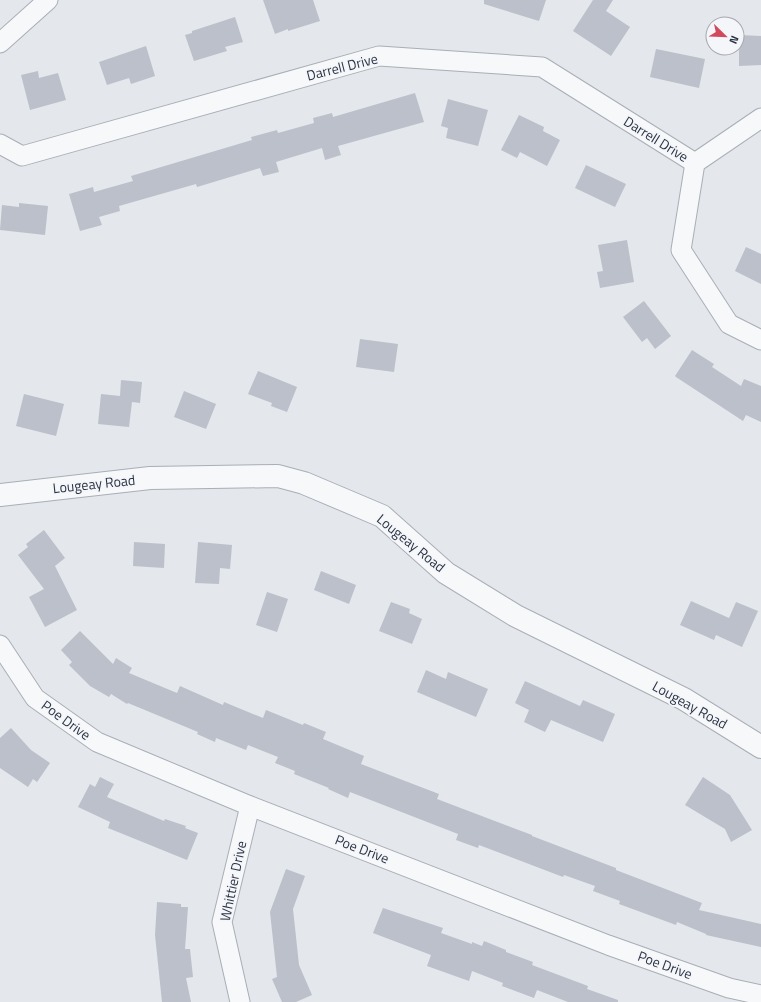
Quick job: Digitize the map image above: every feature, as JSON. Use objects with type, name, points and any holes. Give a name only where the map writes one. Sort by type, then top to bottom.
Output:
[{"type":"street","points":[[0,43],[48,0]]},
{"type":"street","name":"Darrell Drive","points":[[0,144],[22,156],[378,56],[542,67],[695,163]]},
{"type":"street","points":[[761,118],[695,163],[681,250],[730,324],[761,340]]},
{"type":"street","name":"Lougeay Road","points":[[0,495],[150,478],[278,476],[304,483],[382,516],[446,573],[516,616],[684,699],[761,747]]},
{"type":"street","name":"Poe Drive","points":[[0,645],[35,698],[97,742],[250,806],[608,945],[729,988],[761,995]]},
{"type":"street","name":"Whittier Drive","points":[[240,1002],[222,922],[250,806]]},
{"type":"building","points":[[263,0],[313,0],[320,21],[275,34]]},
{"type":"building","points":[[484,0],[546,0],[539,21],[484,4]]},
{"type":"building","points":[[593,0],[613,0],[606,11],[630,27],[611,56],[573,31]]},
{"type":"building","points":[[235,17],[243,42],[225,47],[227,51],[194,61],[185,35],[192,33],[192,31]]},
{"type":"building","points":[[745,35],[761,36],[761,65],[739,66],[739,56],[745,56]]},
{"type":"building","points":[[146,46],[155,76],[131,84],[129,78],[107,85],[99,62]]},
{"type":"building","points":[[656,49],[705,59],[699,88],[650,77]]},
{"type":"building","points":[[38,71],[39,78],[58,73],[66,100],[30,110],[21,75]]},
{"type":"building","points":[[415,93],[424,122],[338,146],[341,155],[325,160],[322,148],[276,162],[279,172],[263,176],[260,168],[197,187],[196,184],[119,206],[120,211],[99,217],[102,225],[80,231],[69,194],[93,187],[94,192],[133,181],[131,176],[252,140],[251,137],[277,130],[278,133],[314,123],[313,118],[332,113],[333,117]]},
{"type":"building","points":[[448,99],[488,110],[478,146],[446,138],[448,128],[441,126]]},
{"type":"building","points":[[519,115],[544,127],[543,131],[560,140],[547,166],[520,152],[517,158],[501,150]]},
{"type":"building","points":[[586,165],[626,184],[615,207],[575,188]]},
{"type":"building","points":[[19,203],[48,206],[45,235],[0,230],[2,205],[19,207]]},
{"type":"building","points":[[627,240],[634,282],[600,288],[597,272],[603,271],[598,245]]},
{"type":"building","points":[[746,247],[761,254],[761,284],[735,271]]},
{"type":"building","points":[[644,301],[671,336],[655,349],[647,338],[642,342],[623,317]]},
{"type":"building","points":[[360,339],[398,344],[394,372],[356,367]]},
{"type":"building","points":[[692,350],[714,364],[712,367],[741,386],[744,379],[761,386],[761,422],[746,415],[743,421],[675,376]]},
{"type":"building","points":[[258,371],[297,387],[287,412],[271,406],[272,403],[248,394]]},
{"type":"building","points":[[121,380],[142,382],[140,403],[132,402],[129,427],[98,424],[101,394],[120,396]]},
{"type":"building","points":[[184,391],[216,404],[206,429],[174,417]]},
{"type":"building","points":[[24,394],[64,404],[56,436],[16,426]]},
{"type":"building","points":[[44,530],[65,558],[55,566],[77,610],[45,627],[29,597],[44,589],[18,555],[28,547],[26,544]]},
{"type":"building","points":[[134,542],[165,544],[164,568],[133,566]]},
{"type":"building","points":[[198,542],[232,545],[230,569],[220,568],[219,584],[195,583]]},
{"type":"building","points":[[321,571],[356,585],[349,604],[314,590]]},
{"type":"building","points":[[267,592],[288,599],[277,632],[256,625]]},
{"type":"building","points":[[691,601],[729,618],[736,602],[758,611],[742,647],[716,635],[714,640],[680,625]]},
{"type":"building","points":[[391,602],[410,609],[409,613],[422,619],[412,644],[379,631]]},
{"type":"building","points":[[80,631],[113,664],[116,658],[132,668],[129,673],[177,693],[180,686],[223,705],[224,702],[263,718],[266,710],[303,725],[304,723],[326,732],[323,739],[364,756],[361,764],[439,794],[437,799],[702,903],[699,910],[761,924],[761,947],[706,935],[677,922],[676,925],[619,904],[620,901],[593,891],[595,886],[564,875],[563,877],[479,845],[478,848],[456,840],[458,834],[350,792],[348,798],[328,789],[329,788],[294,774],[295,771],[275,763],[278,757],[248,745],[246,750],[216,738],[215,742],[197,734],[198,732],[128,703],[127,704],[111,694],[109,697],[90,686],[69,665],[72,662],[61,650]]},
{"type":"building","points":[[426,670],[446,679],[448,672],[488,689],[476,717],[417,692]]},
{"type":"building","points":[[525,681],[580,706],[583,700],[615,714],[603,742],[551,720],[545,732],[524,722],[529,710],[515,703]]},
{"type":"building","points":[[11,728],[31,750],[50,763],[37,782],[33,779],[28,787],[0,768],[0,738]]},
{"type":"building","points":[[100,777],[114,784],[107,797],[164,821],[165,819],[186,826],[185,828],[198,833],[187,860],[108,828],[110,822],[78,807],[90,784],[95,787]]},
{"type":"building","points":[[703,777],[730,795],[752,830],[731,842],[725,829],[685,805]]},
{"type":"building","points":[[286,869],[305,876],[293,909],[299,965],[312,995],[296,1002],[282,1002],[272,979],[277,977],[270,912]]},
{"type":"building","points":[[157,902],[181,904],[181,907],[188,907],[185,949],[190,949],[193,977],[186,978],[191,1002],[162,1002],[155,935]]},
{"type":"building","points":[[383,908],[443,928],[441,933],[472,944],[472,942],[482,946],[484,941],[506,950],[506,952],[533,962],[532,965],[588,986],[587,989],[618,1000],[618,1002],[568,1002],[537,990],[534,998],[502,986],[503,983],[472,971],[469,981],[427,966],[431,955],[373,933]]}]
